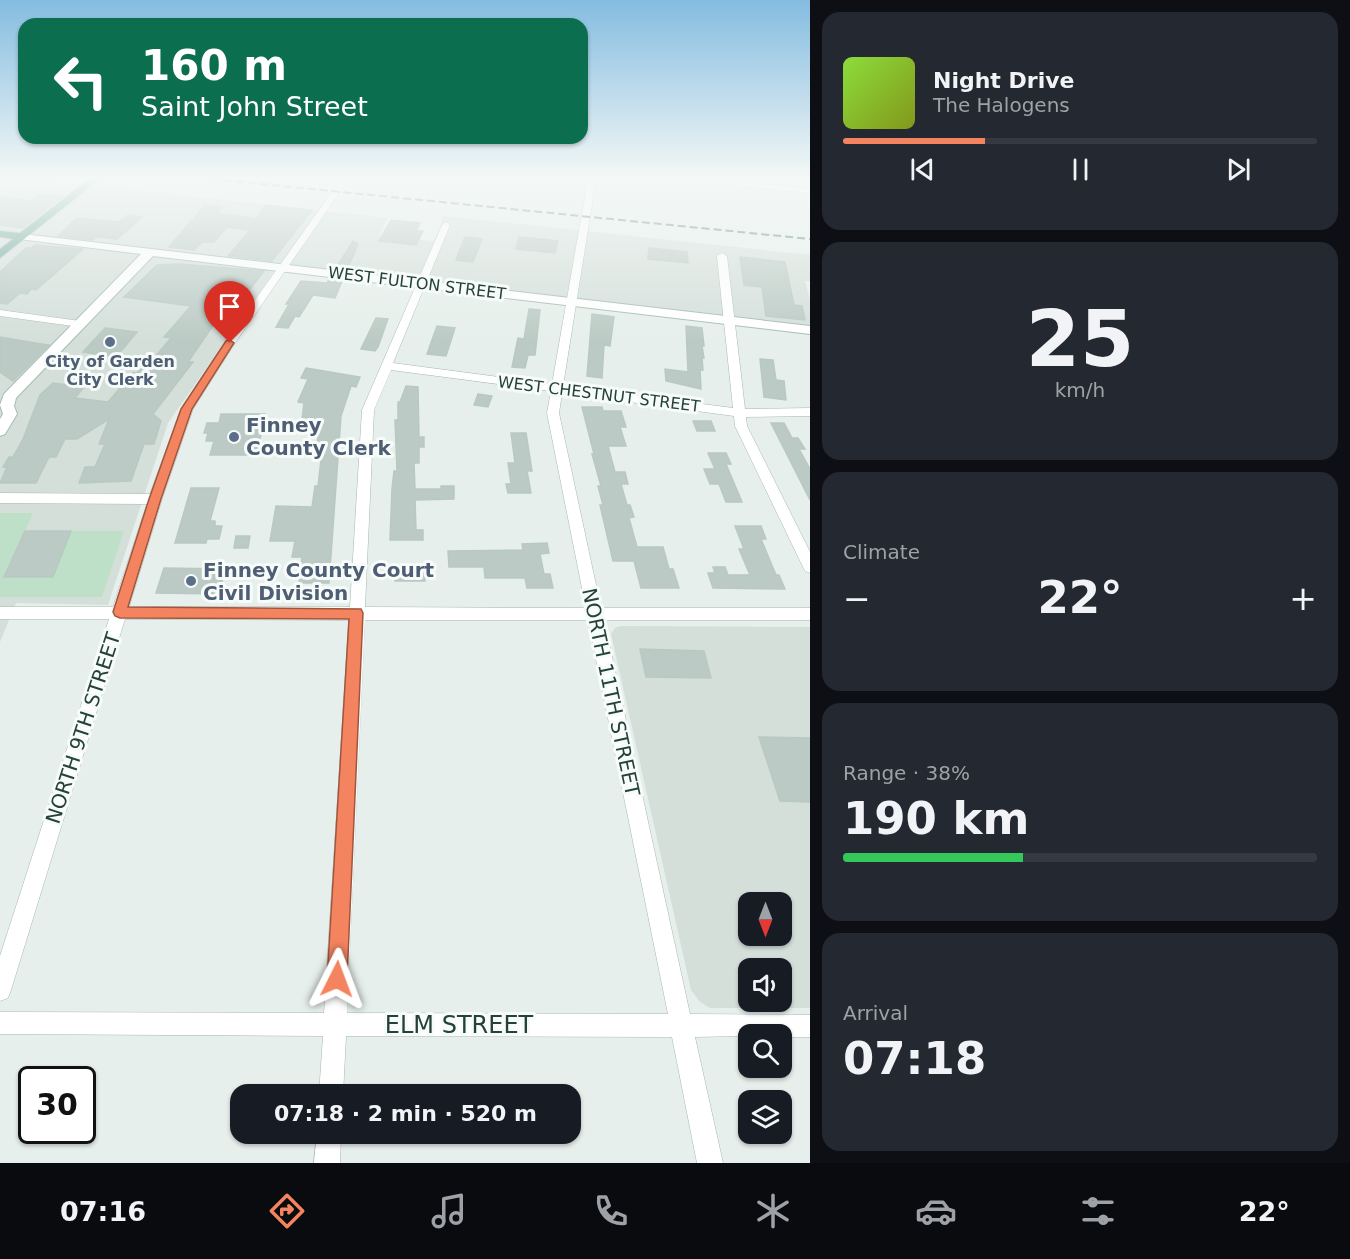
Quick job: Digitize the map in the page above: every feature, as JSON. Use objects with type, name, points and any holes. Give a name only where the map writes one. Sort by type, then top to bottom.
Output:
[{"type":"main road","points":[[0,255],[28,233]]},
{"type":"main road","points":[[0,234],[23,237]]},
{"type":"street","name":"NORTH 9TH STREET","points":[[0,990],[155,499],[187,409],[307,233]]},
{"type":"street","points":[[331,1084],[368,410],[443,233]]},
{"type":"street","name":"NORTH 11TH STREET","points":[[583,233],[553,413],[710,1163]]},
{"type":"street","name":"WEST FULTON STREET","points":[[23,237],[810,330]]},
{"type":"street","points":[[0,431],[7,406],[4,394],[80,324],[151,251]]},
{"type":"street","points":[[722,256],[741,426],[810,567]]},
{"type":"street","points":[[0,314],[80,324]]},
{"type":"street","name":"WEST CHESTNUT STREET","points":[[388,366],[739,412],[810,412]]},
{"type":"street","points":[[0,498],[155,499]]},
{"type":"street","points":[[0,613],[810,614]]},
{"type":"street","name":"ELM STREET","points":[[0,1023],[810,1026]]},
{"type":"street","points":[[327,1163],[328,1144]]},
{"type":"shaded area","points":[[0,233],[380,233],[379,235],[434,241],[437,233],[606,233],[810,255],[810,281],[805,281],[810,300],[810,333],[275,270],[168,423],[108,605],[16,603],[0,642]]},
{"type":"shaded area","points":[[620,626],[810,627],[810,1008],[792,1008],[792,958],[738,958],[738,1008],[710,1008],[700,1002],[691,990],[611,634],[615,628]]},
{"type":"green space","points":[[0,513],[33,513],[4,577],[53,576],[71,531],[124,531],[102,597],[0,597]]},
{"type":"building","points":[[61,233],[124,233],[117,239],[96,237],[93,240],[58,236]]},
{"type":"building","points":[[181,233],[222,233],[214,242],[202,242],[194,250],[169,247]]},
{"type":"building","points":[[247,233],[294,233],[272,261],[228,256]]},
{"type":"building","points":[[383,233],[422,233],[416,245],[379,241]]},
{"type":"building","points":[[465,237],[482,239],[473,262],[456,260]]},
{"type":"building","points":[[519,237],[558,241],[555,253],[516,249]]},
{"type":"building","points":[[353,241],[358,244],[347,270],[336,268]]},
{"type":"building","points":[[35,245],[83,249],[36,290],[31,289],[27,294],[20,293],[7,304],[0,303],[0,272],[26,248]]},
{"type":"building","points":[[649,248],[687,252],[688,263],[648,259]]},
{"type":"building","points":[[740,257],[785,262],[794,305],[802,306],[805,320],[766,316],[762,287],[744,285]]},
{"type":"building","points":[[179,264],[264,271],[237,306],[227,305],[188,362],[193,362],[153,414],[161,421],[154,444],[144,444],[131,481],[79,483],[85,467],[95,467],[105,444],[99,444],[109,419],[77,439],[65,439],[56,457],[49,457],[36,483],[0,483],[7,467],[3,467],[9,457],[13,457],[23,439],[40,395],[53,383],[84,387],[75,398],[108,402],[133,373],[137,373],[151,357],[155,357],[171,338],[164,337],[191,306],[124,297],[157,265]]},
{"type":"building","points":[[329,279],[342,281],[335,298],[313,295],[299,317],[295,316],[288,328],[276,327],[289,304],[286,304],[301,281],[327,283]]},
{"type":"building","points":[[529,309],[540,310],[535,355],[528,355],[525,368],[512,367],[518,338],[524,339]]},
{"type":"building","points":[[592,314],[614,317],[610,346],[604,345],[602,378],[587,376]]},
{"type":"building","points":[[376,318],[388,319],[378,347],[375,351],[361,349]]},
{"type":"building","points":[[437,326],[455,328],[446,356],[427,354]]},
{"type":"building","points":[[686,326],[702,328],[704,358],[702,358],[703,370],[700,370],[701,389],[666,381],[665,369],[688,372]]},
{"type":"building","name":"City of Garden City Clerk","points":[[105,328],[137,332],[116,357],[83,352]]},
{"type":"building","points":[[0,337],[49,345],[13,381],[0,372]]},
{"type":"building","points":[[760,359],[773,360],[776,380],[784,381],[786,400],[764,397]]},
{"type":"building","points":[[306,368],[360,377],[356,387],[351,386],[341,416],[329,583],[299,583],[302,557],[292,557],[295,541],[270,541],[276,506],[312,507],[315,486],[318,486],[321,460],[315,460],[319,428],[301,428],[304,403],[298,402],[308,379],[301,378]]},
{"type":"building","points":[[406,386],[418,387],[419,437],[424,437],[424,447],[419,447],[419,463],[414,463],[415,489],[441,489],[441,486],[454,486],[454,499],[415,500],[416,530],[423,530],[423,540],[390,540],[392,489],[394,471],[397,471],[395,420],[398,420],[398,402]]},
{"type":"building","points":[[478,394],[492,396],[488,407],[474,405]]},
{"type":"building","points":[[582,407],[602,407],[603,411],[621,411],[626,427],[620,427],[626,446],[608,446],[615,472],[625,472],[628,484],[621,484],[627,505],[630,505],[634,517],[629,518],[637,547],[663,547],[669,569],[673,569],[679,588],[641,588],[634,561],[613,561],[600,505],[603,505],[598,486],[601,486]]},
{"type":"building","name":"Finney County Clerk","points":[[221,414],[265,414],[257,455],[210,455],[214,441],[206,441],[208,433],[204,433],[207,423],[219,423]]},
{"type":"building","points":[[693,421],[711,421],[715,431],[697,431]]},
{"type":"building","points":[[771,423],[784,423],[792,438],[798,438],[805,449],[799,449],[810,469],[810,500]]},
{"type":"building","points":[[511,433],[526,433],[532,471],[527,471],[531,493],[508,493],[506,484],[511,484],[508,463],[515,463]]},
{"type":"building","points":[[708,453],[726,453],[731,464],[726,464],[742,502],[726,502],[719,484],[710,484],[704,469],[715,469]]},
{"type":"building","points":[[191,488],[219,488],[210,521],[215,521],[215,526],[222,526],[219,539],[207,539],[206,543],[175,543]]},
{"type":"building","points":[[735,526],[761,526],[766,539],[761,539],[776,575],[779,575],[785,589],[713,588],[708,573],[715,573],[713,567],[725,567],[728,575],[750,575],[739,549],[744,549]]},
{"type":"building","points":[[25,531],[71,531],[53,577],[4,577]]},
{"type":"building","points":[[236,536],[250,536],[248,548],[234,548]]},
{"type":"building","points":[[547,543],[549,553],[540,554],[544,574],[550,574],[553,588],[527,588],[525,578],[485,578],[484,567],[449,567],[448,551],[523,550],[522,544]]},
{"type":"building","points":[[395,567],[425,567],[425,581],[395,581]]},
{"type":"building","name":"Finney County Court Civil Division","points":[[164,568],[225,569],[219,594],[156,593]]},
{"type":"building","points":[[640,649],[704,651],[711,678],[646,677]]},
{"type":"building","points":[[759,737],[810,738],[810,802],[780,801]]},
{"type":"railway","points":[[753,233],[810,239]]},
{"type":"place","name":"City of Garden City Clerk","points":[[110,342]]},
{"type":"place","name":"Finney County Clerk","points":[[234,437]]},
{"type":"place","name":"Finney County Court Civil Division","points":[[191,581]]},
{"type":"route","points":[[230,343],[187,409],[155,499],[120,612],[356,613],[337,979]]}]
